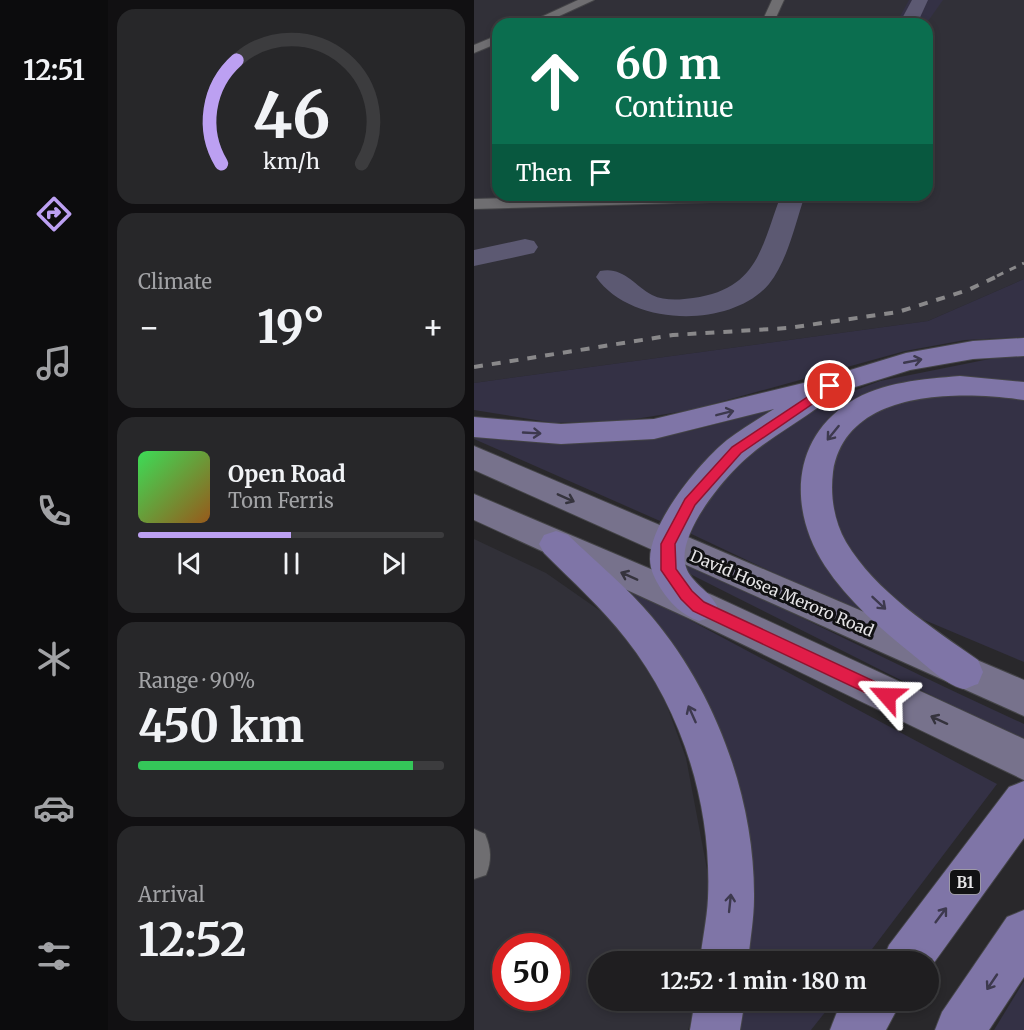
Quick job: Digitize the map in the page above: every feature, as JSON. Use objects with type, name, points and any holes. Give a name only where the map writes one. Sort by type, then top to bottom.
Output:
[{"type":"main road","points":[[474,427],[561,435],[654,429],[830,386],[906,362],[973,350],[1024,347]]},
{"type":"main road","points":[[964,672],[892,616],[864,589],[836,555],[822,527],[815,499],[817,458],[840,425],[874,401],[929,387],[994,385],[1024,390]]},
{"type":"main road","points":[[699,606],[687,595],[669,570],[668,544],[690,502],[736,450],[830,386]]},
{"type":"main road","name":"David Hosea Meroro Road","points":[[474,457],[668,544],[1024,698]]},
{"type":"main road","points":[[474,506],[699,606],[1008,753]]},
{"type":"main road","points":[[556,544],[648,638],[678,684],[705,742],[720,796],[728,855],[731,891],[725,951]]},
{"type":"main road","name":"B1","points":[[914,951],[1024,802]]},
{"type":"main road","points":[[960,1030],[1024,934]]},
{"type":"main road","points":[[715,1030],[718,1011]]},
{"type":"main road","points":[[855,1030],[869,1011]]},
{"type":"street","points":[[546,18],[588,0]]},
{"type":"street","points":[[770,18],[778,0]]},
{"type":"street","points":[[474,49],[492,42]]},
{"type":"street","points":[[474,204],[563,201]]},
{"type":"street","points":[[474,845],[474,863]]},
{"type":"shaded area","points":[[474,0],[1024,0],[1024,279],[928,321],[474,383]]},
{"type":"shaded area","points":[[909,0],[943,0],[930,18],[899,18]]},
{"type":"shaded area","points":[[1024,279],[1024,337],[965,340],[905,351],[691,410],[629,420],[554,423],[474,410],[474,383],[928,321]]},
{"type":"shaded area","points":[[1024,352],[1024,386],[923,382],[806,459],[803,488],[805,512],[811,533],[820,552],[833,569],[884,625],[683,530],[738,461],[809,408],[880,381]]},
{"type":"shaded area","points":[[935,394],[1024,398],[1024,662],[910,614],[854,563],[822,486],[834,441],[874,409]]},
{"type":"shaded area","points":[[788,404],[679,497],[660,521],[474,439],[474,437],[528,442],[582,443],[663,436],[727,422]]},
{"type":"shaded area","points":[[474,539],[546,573],[609,617],[656,676],[686,758],[710,885],[703,951],[588,951],[588,1011],[694,1011],[688,1030],[474,1030]]},
{"type":"shaded area","points":[[675,559],[1024,724],[1024,742],[692,575],[683,570]]},
{"type":"shaded area","points":[[624,585],[997,784],[871,951],[738,951],[740,869],[622,591]]},
{"type":"shaded area","points":[[1024,981],[1024,1030],[994,1030]]},
{"type":"shaded area","points":[[730,1011],[826,1011],[811,1030],[726,1030]]},
{"type":"waterway","points":[[911,18],[920,0]]},
{"type":"waterway","points":[[610,277],[644,302],[656,306],[672,308],[706,305],[739,294],[751,286],[765,269],[791,201]]},
{"type":"waterway","points":[[474,258],[525,247]]},
{"type":"railway","points":[[997,276],[1024,263]]},
{"type":"railway","points":[[474,367],[673,335],[788,328],[898,312],[968,290],[1000,275]]},
{"type":"route","points":[[830,386],[736,450],[690,502],[668,544],[669,570],[687,595],[699,606],[887,696]]}]
